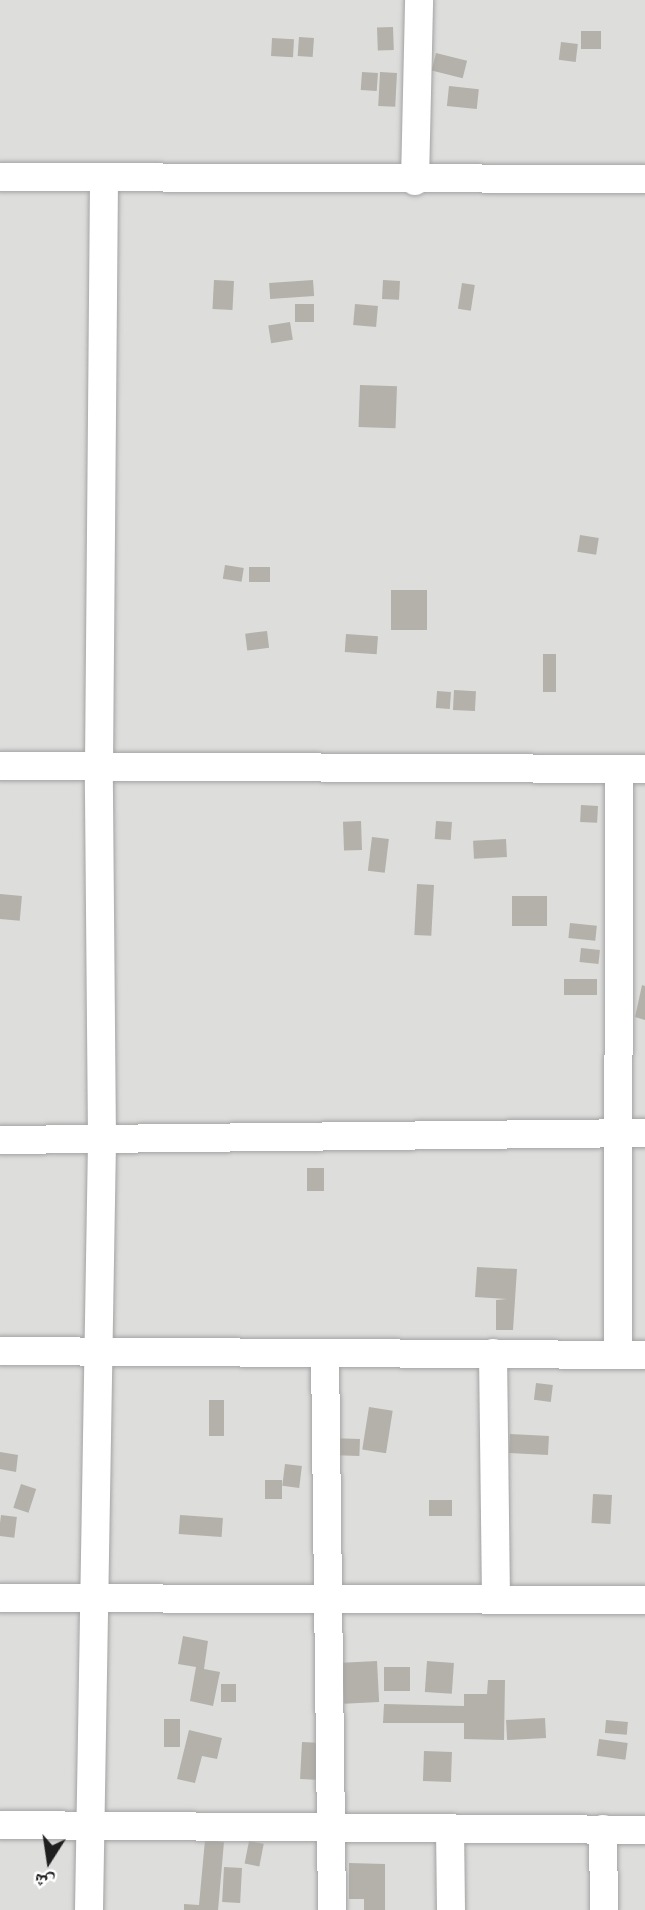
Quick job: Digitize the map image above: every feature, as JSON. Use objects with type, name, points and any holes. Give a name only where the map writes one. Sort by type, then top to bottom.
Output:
[{"type":"street","points":[[415,181],[419,0]]},
{"type":"street","points":[[0,177],[104,181],[645,180]]},
{"type":"street","points":[[89,1910],[102,1140],[99,765],[104,181]]},
{"type":"street","points":[[0,766],[632,769],[631,1354],[0,1351]]},
{"type":"street","points":[[0,1140],[631,1132]]},
{"type":"street","points":[[325,1353],[332,1910]]},
{"type":"street","points":[[493,1353],[496,1597]]},
{"type":"street","points":[[0,1598],[329,1600],[496,1597],[645,1600]]},
{"type":"street","points":[[0,1825],[645,1830]]},
{"type":"street","points":[[450,1828],[451,1910]]},
{"type":"street","points":[[603,1829],[604,1910]]},
{"type":"shaded area","points":[[0,0],[645,0],[645,1910],[0,1910]]},
{"type":"building","points":[[393,27],[394,50],[378,51],[377,28]]},
{"type":"building","points":[[581,31],[601,31],[601,49],[581,49]]},
{"type":"building","points":[[299,37],[314,38],[313,57],[298,56]]},
{"type":"building","points":[[272,38],[294,39],[293,57],[271,56]]},
{"type":"building","points":[[561,42],[578,44],[576,62],[559,60]]},
{"type":"building","points":[[436,53],[467,61],[463,78],[432,70]]},
{"type":"building","points":[[362,72],[378,73],[377,91],[361,90]]},
{"type":"building","points":[[380,72],[397,73],[395,107],[378,106]]},
{"type":"building","points":[[449,86],[479,89],[477,109],[447,106]]},
{"type":"building","points":[[214,280],[234,281],[232,310],[212,309]]},
{"type":"building","points":[[313,280],[314,296],[270,299],[269,283]]},
{"type":"building","points":[[383,280],[400,281],[399,300],[382,299]]},
{"type":"building","points":[[462,283],[475,285],[471,311],[458,309]]},
{"type":"building","points":[[295,304],[314,304],[314,322],[295,322]]},
{"type":"building","points":[[355,304],[378,306],[376,327],[353,325]]},
{"type":"building","points":[[290,322],[293,340],[271,343],[268,325]]},
{"type":"building","points":[[360,385],[397,386],[396,428],[359,427]]},
{"type":"building","points":[[580,535],[599,538],[596,555],[577,552]]},
{"type":"building","points":[[225,565],[244,568],[242,582],[223,579]]},
{"type":"building","points":[[249,567],[270,567],[270,582],[249,582]]},
{"type":"building","points":[[391,590],[427,590],[427,630],[391,630]]},
{"type":"building","points":[[267,631],[269,648],[247,651],[245,634]]},
{"type":"building","points":[[346,634],[378,636],[377,654],[345,652]]},
{"type":"building","points":[[543,654],[556,654],[556,692],[543,692]]},
{"type":"building","points":[[454,690],[476,691],[475,711],[453,710]]},
{"type":"building","points":[[437,691],[451,692],[450,709],[436,708]]},
{"type":"building","points":[[581,805],[598,806],[597,823],[580,822]]},
{"type":"building","points":[[361,821],[362,850],[344,851],[343,822]]},
{"type":"building","points":[[436,821],[452,822],[451,840],[435,839]]},
{"type":"building","points":[[372,837],[389,839],[385,873],[368,871]]},
{"type":"building","points":[[506,839],[507,857],[474,859],[473,841]]},
{"type":"building","points":[[417,884],[434,885],[431,936],[414,935]]},
{"type":"building","points":[[0,894],[22,896],[20,921],[0,919]]},
{"type":"building","points":[[512,896],[547,896],[547,926],[512,926]]},
{"type":"building","points":[[570,923],[597,926],[595,941],[568,938]]},
{"type":"building","points":[[581,948],[600,950],[598,964],[580,962]]},
{"type":"building","points":[[564,979],[597,979],[597,995],[564,995]]},
{"type":"building","points":[[642,985],[645,986],[645,1020],[635,1017]]},
{"type":"building","points":[[307,1168],[324,1168],[324,1191],[307,1191]]},
{"type":"building","points":[[477,1267],[517,1269],[513,1330],[496,1330],[496,1300],[507,1299],[475,1297]]},
{"type":"building","points":[[536,1383],[553,1385],[551,1402],[534,1400]]},
{"type":"building","points":[[209,1400],[224,1400],[224,1436],[209,1436]]},
{"type":"building","points":[[369,1407],[393,1411],[386,1453],[362,1449]]},
{"type":"building","points":[[510,1434],[549,1436],[548,1455],[509,1453]]},
{"type":"building","points":[[330,1438],[360,1439],[359,1456],[329,1455]]},
{"type":"building","points":[[0,1452],[18,1455],[16,1472],[0,1469]]},
{"type":"building","points":[[285,1464],[302,1466],[299,1488],[282,1486]]},
{"type":"building","points":[[265,1480],[282,1480],[282,1499],[265,1499]]},
{"type":"building","points":[[21,1484],[36,1489],[28,1513],[13,1508]]},
{"type":"building","points":[[593,1494],[612,1495],[610,1524],[591,1523]]},
{"type":"building","points":[[429,1500],[452,1500],[452,1516],[429,1516]]},
{"type":"building","points":[[1,1515],[17,1517],[14,1538],[0,1536]]},
{"type":"building","points":[[180,1515],[223,1518],[222,1537],[179,1534]]},
{"type":"building","points":[[183,1636],[208,1641],[204,1669],[220,1672],[213,1706],[190,1701],[196,1667],[178,1664]]},
{"type":"building","points":[[377,1661],[379,1702],[344,1704],[342,1663]]},
{"type":"building","points":[[427,1661],[454,1663],[452,1694],[425,1692]]},
{"type":"building","points":[[384,1667],[410,1667],[410,1691],[384,1691]]},
{"type":"building","points":[[488,1680],[505,1680],[504,1740],[464,1739],[464,1723],[383,1723],[384,1704],[464,1706],[464,1694],[487,1694]]},
{"type":"building","points":[[221,1684],[236,1684],[236,1702],[221,1702]]},
{"type":"building","points":[[545,1718],[546,1738],[507,1740],[506,1720]]},
{"type":"building","points":[[164,1719],[180,1719],[180,1747],[164,1747]]},
{"type":"building","points":[[606,1720],[628,1722],[627,1735],[605,1733]]},
{"type":"building","points":[[189,1730],[222,1738],[217,1759],[202,1756],[195,1783],[177,1779]]},
{"type":"building","points":[[599,1739],[628,1743],[625,1760],[597,1756]]},
{"type":"building","points":[[302,1742],[322,1743],[320,1780],[300,1779]]},
{"type":"building","points":[[424,1751],[452,1752],[451,1782],[423,1781]]},
{"type":"building","points":[[205,1840],[224,1842],[218,1910],[184,1910],[184,1904],[199,1905]]},
{"type":"building","points":[[249,1841],[264,1844],[259,1866],[245,1864]]},
{"type":"building","points":[[349,1863],[385,1864],[385,1910],[364,1910],[364,1899],[349,1899]]},
{"type":"building","points":[[224,1867],[242,1868],[240,1903],[222,1902]]}]
